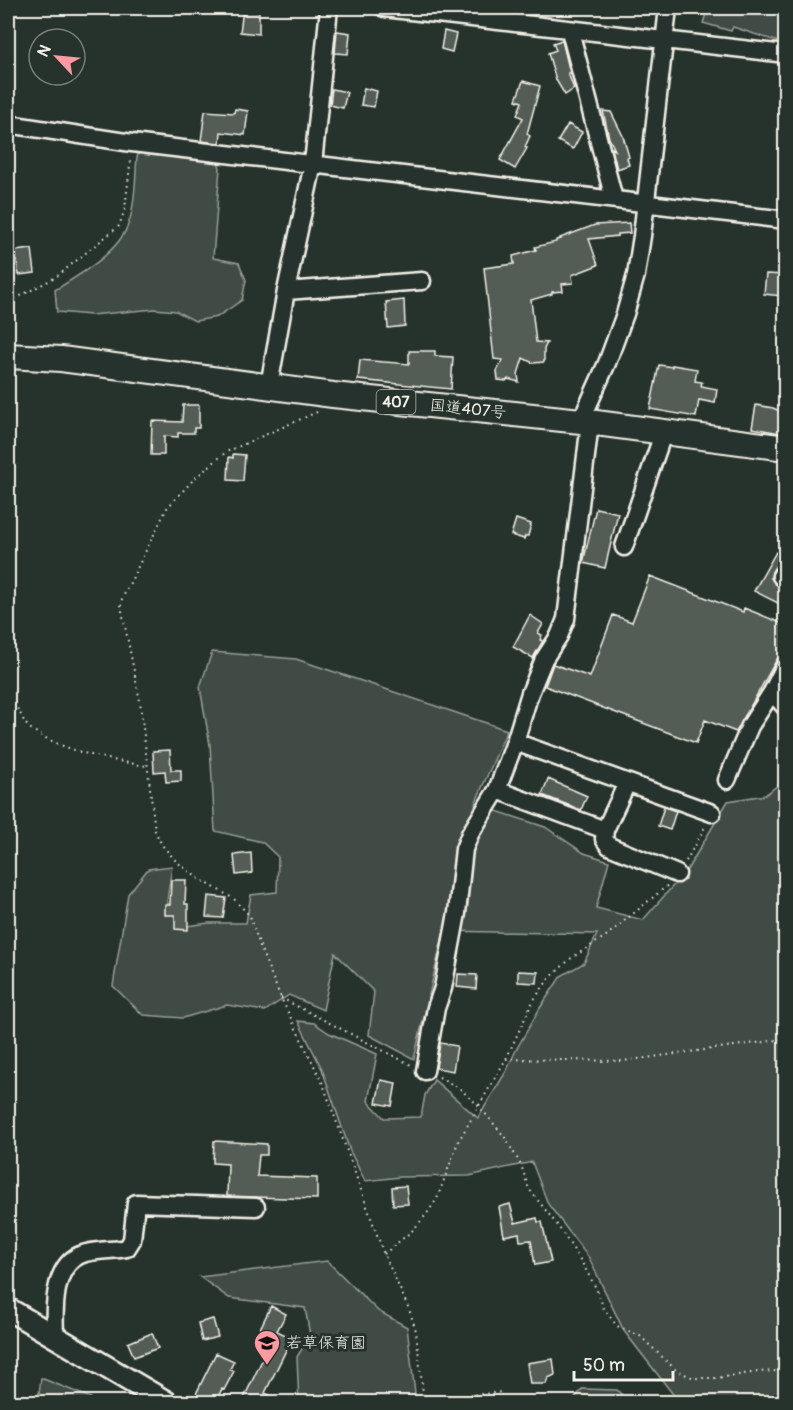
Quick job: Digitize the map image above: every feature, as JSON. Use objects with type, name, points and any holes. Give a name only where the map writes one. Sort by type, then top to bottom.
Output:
[{"type":"highway","name":"国道407号","points":[[8,356],[62,359],[333,395],[664,431],[786,448]]},
{"type":"main road","points":[[8,1309],[166,1402]]},
{"type":"street","points":[[269,386],[313,164],[329,8]]},
{"type":"street","points":[[384,8],[447,11],[570,31],[786,54]]},
{"type":"street","points":[[425,1071],[457,913],[465,849],[470,834],[496,790],[515,742],[530,693],[544,659],[559,636],[566,619],[585,422],[625,314],[636,275],[668,8]]},
{"type":"street","points":[[570,31],[614,199]]},
{"type":"street","points":[[8,124],[132,143],[786,220]]},
{"type":"street","points":[[286,291],[422,281]]},
{"type":"street","points":[[624,547],[664,431]]},
{"type":"street","points":[[727,780],[750,726],[784,672]]},
{"type":"street","points":[[772,692],[786,708]]},
{"type":"street","points":[[515,742],[712,813]]},
{"type":"street","points":[[627,783],[605,830],[604,838],[609,846],[677,874]]},
{"type":"street","points":[[496,790],[605,830]]},
{"type":"street","points":[[55,1337],[54,1304],[60,1280],[68,1264],[79,1255],[127,1248],[132,1240],[136,1203],[256,1207]]},
{"type":"path","points":[[8,314],[11,301],[56,277],[119,226],[125,209],[132,143]]},
{"type":"path","points":[[333,395],[330,401],[314,414],[226,452],[194,479],[167,508],[152,535],[122,599],[121,606],[140,701],[153,820],[162,845],[176,861],[196,877],[234,899],[250,916],[281,998],[323,1084],[384,1254],[416,1331],[424,1402]]},
{"type":"path","points":[[8,701],[19,709],[27,725],[52,740],[102,759],[147,766]]},
{"type":"path","points":[[384,1254],[413,1230],[437,1199],[458,1142],[506,1059],[532,1001],[548,980],[570,959],[606,936],[669,885],[697,843],[712,813]]},
{"type":"path","points":[[281,998],[401,1061],[459,1088],[478,1105],[504,1136],[521,1165],[529,1189],[558,1226],[581,1261],[596,1288],[604,1310],[617,1326],[640,1336],[677,1371],[694,1378],[727,1377],[758,1372],[786,1373]]},
{"type":"path","points":[[506,1059],[623,1061],[786,1039]]},
{"type":"path","points":[[433,1402],[461,1396],[503,1392]]},
{"type":"shaded area","points":[[708,8],[785,8],[785,44],[733,27],[731,31],[703,23]]},
{"type":"shaded area","points":[[140,151],[218,161],[220,168],[213,258],[239,263],[246,280],[242,300],[217,317],[195,321],[176,311],[155,309],[91,315],[57,312],[55,290],[98,261],[124,233],[133,206],[137,157]]},
{"type":"shaded area","points":[[212,652],[296,659],[507,730],[475,804],[545,827],[584,853],[609,861],[596,908],[643,920],[687,870],[728,801],[765,795],[785,780],[785,1402],[679,1402],[624,1331],[589,1258],[548,1204],[532,1162],[469,1176],[400,1177],[365,1181],[350,1151],[322,1069],[298,1021],[314,1023],[329,1033],[377,1054],[368,1101],[384,1118],[421,1117],[425,1095],[434,1080],[478,1118],[540,1008],[561,976],[584,963],[597,934],[444,931],[414,1059],[369,1035],[374,992],[335,953],[323,1010],[289,995],[265,1011],[227,1005],[183,1018],[143,1015],[113,986],[128,894],[148,869],[172,866],[167,901],[179,927],[209,923],[246,923],[251,895],[277,892],[278,857],[262,842],[215,831],[210,745],[200,687]]},
{"type":"shaded area","points":[[327,1261],[378,1311],[407,1327],[416,1402],[299,1402],[297,1357],[310,1335],[305,1308],[229,1298],[200,1277]]},
{"type":"shaded area","points":[[41,1378],[91,1398],[93,1402],[38,1402]]},
{"type":"shaded area","points":[[582,1389],[617,1390],[629,1402],[572,1402]]},
{"type":"building","points":[[243,10],[259,12],[259,34],[240,32]]},
{"type":"building","points":[[337,31],[350,33],[348,54],[335,53]]},
{"type":"building","points":[[444,31],[456,34],[452,52],[441,49]]},
{"type":"building","points":[[562,40],[570,73],[568,73],[574,89],[565,95],[556,80],[548,53],[556,50],[553,43]]},
{"type":"building","points":[[523,81],[540,86],[527,134],[530,136],[525,147],[527,148],[515,169],[500,160],[523,118],[517,115],[522,102],[516,100]]},
{"type":"building","points":[[364,88],[377,91],[374,107],[361,105]]},
{"type":"building","points":[[332,89],[347,92],[343,108],[330,105]]},
{"type":"building","points":[[235,109],[248,111],[245,135],[221,132],[220,143],[201,141],[205,111],[234,113]]},
{"type":"building","points":[[603,111],[611,112],[623,136],[629,165],[617,169],[612,148],[615,150],[609,138]]},
{"type":"building","points":[[568,124],[582,132],[573,149],[558,141]]},
{"type":"building","points":[[629,223],[630,233],[589,239],[598,265],[572,275],[573,283],[562,284],[563,291],[552,292],[552,294],[531,300],[536,342],[547,343],[544,349],[544,362],[533,363],[523,358],[518,374],[519,382],[508,379],[498,380],[497,371],[503,360],[494,359],[484,268],[514,264],[513,256],[536,250],[535,247],[556,242],[560,238],[595,225]]},
{"type":"building","points":[[32,249],[35,273],[19,275],[15,251]]},
{"type":"building","points":[[766,274],[785,275],[782,296],[764,294]]},
{"type":"building","points":[[404,300],[405,326],[388,328],[386,302]]},
{"type":"building","points":[[409,351],[435,351],[435,356],[453,357],[451,389],[358,380],[360,360],[409,364]]},
{"type":"building","points":[[659,365],[697,369],[695,381],[702,382],[701,386],[717,389],[715,403],[699,400],[696,417],[650,409]]},
{"type":"building","points":[[183,405],[199,405],[199,428],[194,428],[194,433],[178,433],[178,437],[164,436],[164,455],[151,455],[152,421],[182,422]]},
{"type":"building","points":[[756,405],[773,408],[786,414],[786,434],[752,428]]},
{"type":"building","points":[[233,454],[245,455],[243,481],[228,480],[229,457],[233,458]]},
{"type":"building","points":[[596,508],[618,513],[605,568],[583,563]]},
{"type":"building","points":[[516,519],[531,524],[528,536],[524,539],[511,535]]},
{"type":"building","points":[[776,552],[785,557],[781,566],[775,567],[771,578],[777,585],[786,588],[786,607],[754,591]]},
{"type":"building","points":[[650,576],[743,612],[744,608],[786,625],[786,645],[782,655],[777,659],[736,732],[705,720],[696,743],[545,686],[553,664],[590,677],[613,615],[632,622]]},
{"type":"building","points":[[530,615],[543,624],[538,633],[542,635],[540,640],[543,641],[533,658],[513,647]]},
{"type":"building","points":[[170,750],[171,770],[181,770],[181,781],[166,782],[165,771],[154,772],[153,751]]},
{"type":"building","points":[[548,779],[587,796],[581,810],[542,795]]},
{"type":"building","points":[[664,807],[676,811],[670,830],[658,826]]},
{"type":"building","points":[[251,853],[252,873],[236,875],[234,855]]},
{"type":"building","points":[[171,880],[186,880],[185,904],[188,904],[188,930],[175,929],[175,915],[165,915],[165,905],[170,905]]},
{"type":"building","points":[[208,896],[226,898],[223,918],[206,917]]},
{"type":"building","points":[[518,971],[538,972],[537,983],[518,982]]},
{"type":"building","points":[[458,974],[477,975],[476,989],[457,987]]},
{"type":"building","points":[[440,1043],[457,1046],[453,1071],[436,1068]]},
{"type":"building","points":[[381,1080],[396,1083],[392,1106],[376,1103]]},
{"type":"building","points":[[214,1141],[267,1144],[267,1155],[259,1155],[257,1176],[317,1178],[317,1199],[227,1196],[228,1164],[213,1163]]},
{"type":"building","points":[[406,1186],[408,1204],[393,1205],[392,1187]]},
{"type":"building","points":[[510,1204],[515,1223],[537,1218],[538,1222],[542,1222],[551,1262],[535,1265],[531,1240],[520,1241],[519,1233],[504,1236],[499,1207]]},
{"type":"building","points":[[271,1306],[286,1314],[277,1331],[292,1338],[265,1393],[284,1402],[242,1402],[266,1352],[263,1350],[265,1346],[254,1341]]},
{"type":"building","points":[[213,1319],[218,1337],[202,1341],[198,1323]]},
{"type":"building","points":[[152,1333],[158,1348],[134,1357],[128,1343]]},
{"type":"building","points":[[216,1353],[234,1361],[230,1369],[234,1371],[215,1402],[207,1402],[195,1396]]},
{"type":"building","points":[[553,1359],[555,1375],[548,1378],[546,1384],[530,1384],[527,1363]]},
{"type":"place","name":"若草保育園","points":[[267,1366]]}]
